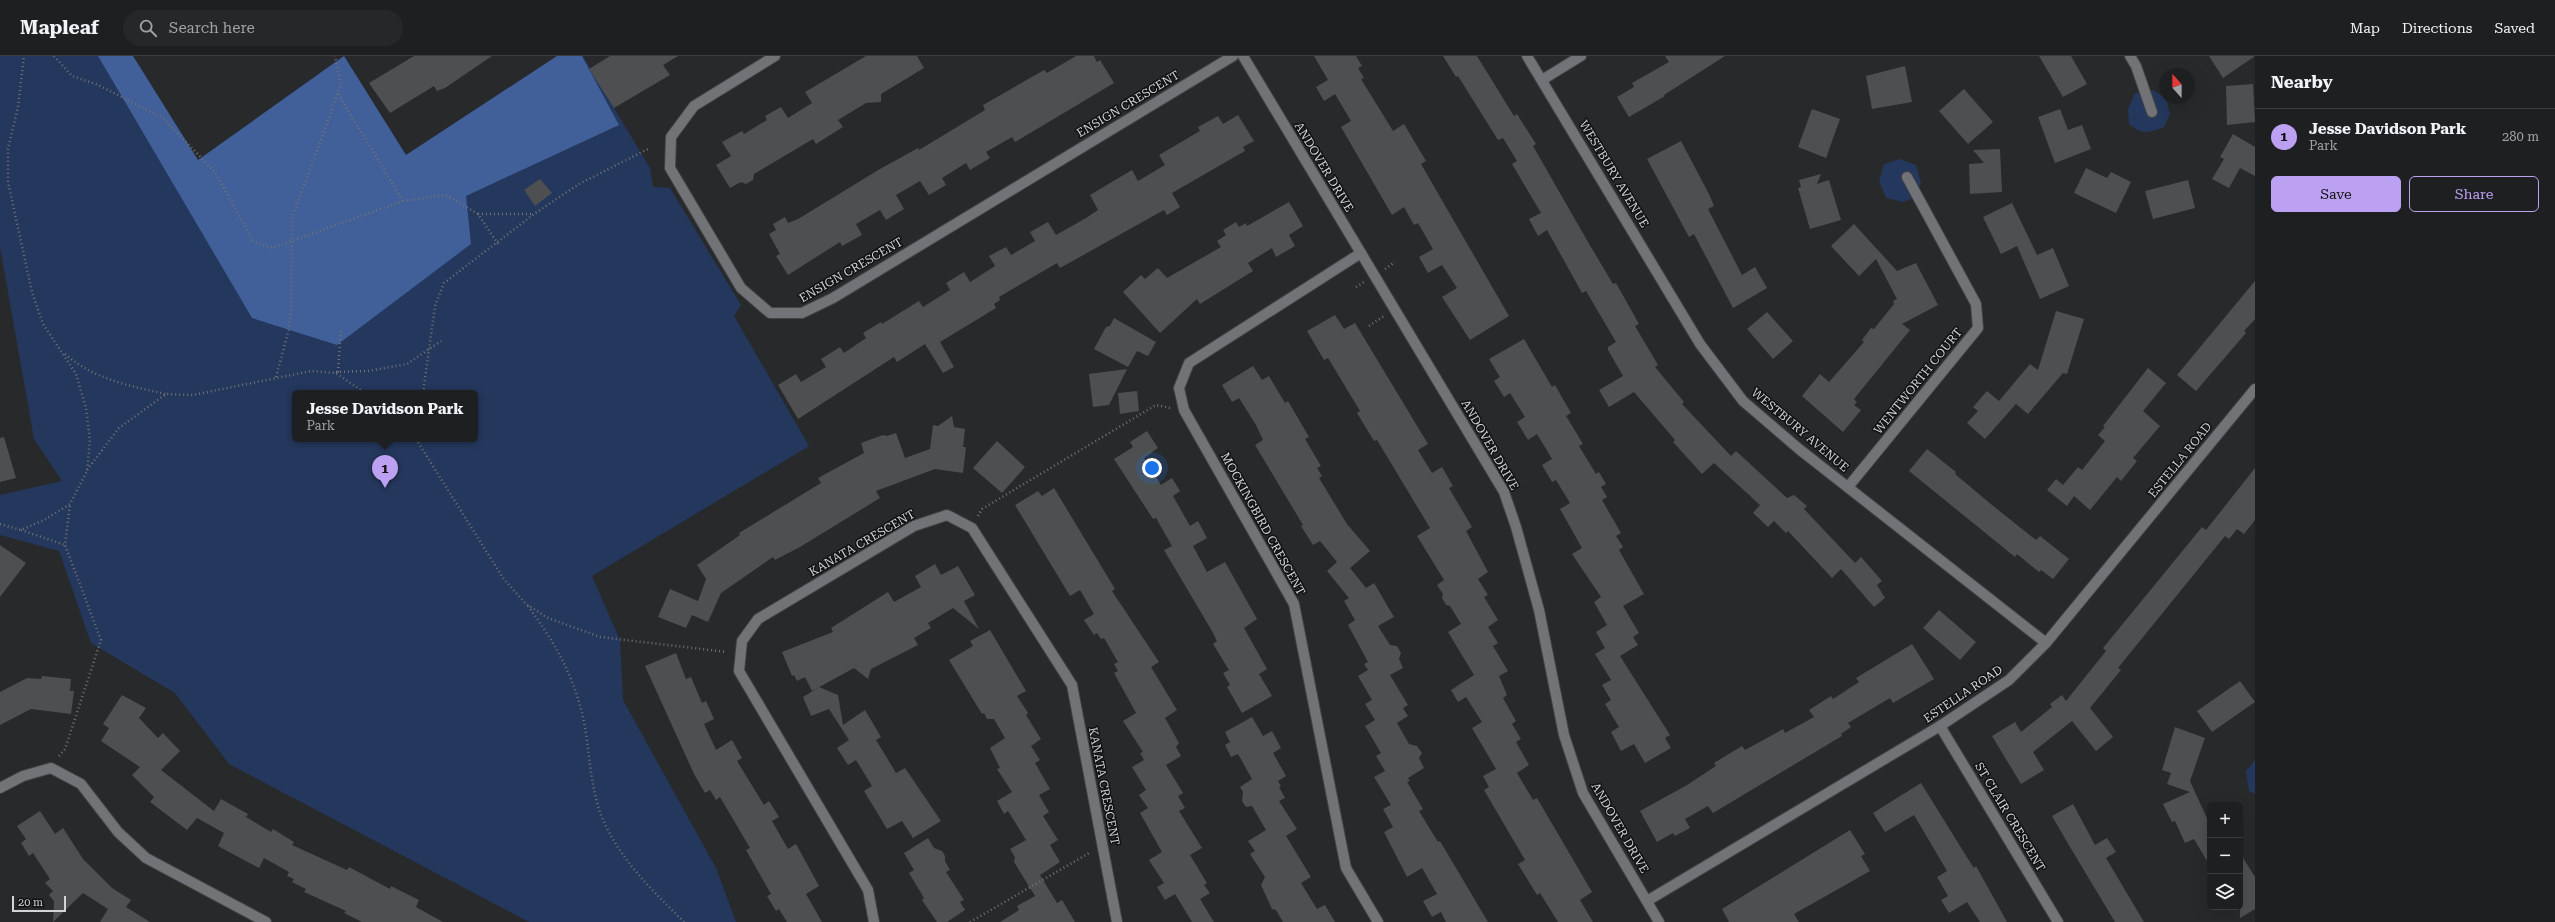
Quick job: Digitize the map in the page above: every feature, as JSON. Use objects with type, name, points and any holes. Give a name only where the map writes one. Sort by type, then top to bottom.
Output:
[{"type":"street","name":"ENSIGN CRESCENT","points":[[775,56],[694,106],[671,137],[670,168],[741,288],[770,312],[802,313],[840,294],[1233,56]]},
{"type":"street","name":"ANDOVER DRIVE","points":[[1243,56],[1504,492],[1516,527],[1539,610],[1564,735],[1583,793],[1659,922]]},
{"type":"street","name":"WESTBURY AVENUE","points":[[1527,56],[1705,350],[1744,401],[1848,487],[2046,643]]},
{"type":"street","points":[[1542,80],[1581,56]]},
{"type":"street","points":[[2130,56],[2136,66],[2152,112]]},
{"type":"street","name":"WENTWORTH COURT","points":[[1848,487],[1978,328],[1976,304],[1907,177]]},
{"type":"street","name":"MOCKINGBIRD CRESCENT","points":[[1361,253],[1189,363],[1179,388],[1184,410],[1294,604],[1346,868],[1378,922]]},
{"type":"street","name":"ESTELLA ROAD","points":[[1647,901],[1940,726],[2009,680],[2046,643],[2251,401],[2255,389]]},
{"type":"street","name":"KANATA CRESCENT","points":[[874,922],[868,890],[739,670],[742,641],[758,619],[914,526],[947,515],[972,528],[1072,685],[1117,922]]},
{"type":"street","name":"ST CLAIR CRESCENT","points":[[1940,726],[2058,922]]},
{"type":"street","points":[[0,788],[23,776],[51,768],[81,784],[118,832],[146,858],[266,922]]},
{"type":"path","points":[[54,56],[72,76],[96,84],[163,118],[215,172],[253,241],[272,248],[403,201],[446,195],[478,214],[498,244]]},
{"type":"path","points":[[276,377],[289,329],[291,313],[292,218],[341,85],[335,56]]},
{"type":"path","points":[[25,57],[18,107],[8,149],[8,182],[32,292],[43,324],[63,352],[76,374],[86,408],[90,440],[87,470]]},
{"type":"path","points":[[338,94],[403,201]]},
{"type":"path","points":[[423,390],[435,306],[444,283],[498,244],[534,214],[579,184],[648,149]]},
{"type":"path","points":[[478,214],[534,214]]},
{"type":"path","points":[[337,372],[341,328]]},
{"type":"path","points":[[63,352],[79,366],[113,382],[166,394],[200,394],[276,377],[311,371],[368,371],[407,364],[441,340]]},
{"type":"path","points":[[337,372],[361,390]]},
{"type":"path","points":[[51,768],[65,748],[101,640],[65,545],[70,504],[87,470],[119,428],[166,394]]},
{"type":"path","points":[[972,528],[982,509],[1156,405],[1184,410]]},
{"type":"path","points":[[419,443],[504,578],[526,604],[559,650],[582,714],[601,813],[612,838],[632,869],[684,922]]},
{"type":"path","points":[[21,530],[44,520],[70,504]]},
{"type":"path","points":[[0,524],[65,545]]},
{"type":"path","points":[[526,604],[548,618],[600,637],[720,653],[741,651]]},
{"type":"path","points":[[970,922],[1102,845]]},
{"type":"shaded area","points":[[0,56],[133,56],[198,160],[344,56],[406,155],[557,56],[583,56],[650,168],[653,187],[670,188],[741,305],[734,316],[809,446],[592,576],[620,640],[623,700],[716,868],[736,922],[529,922],[229,764],[175,693],[91,643],[59,551],[0,535],[0,495],[62,481],[34,439],[0,247]]},
{"type":"shaded area","points":[[98,56],[133,56],[198,160],[344,56],[406,155],[557,56],[582,56],[619,125],[466,196],[471,244],[337,345],[252,318]]},
{"type":"shaded area","points":[[2153,90],[2159,94],[2159,104],[2168,104],[2170,114],[2164,127],[2146,132],[2138,130],[2129,124],[2128,109],[2135,93]]},
{"type":"shaded area","points":[[1900,159],[1916,165],[1921,183],[1916,197],[1903,202],[1886,198],[1879,181],[1884,164]]},
{"type":"shaded area","points":[[2255,760],[2255,794],[2249,791],[2246,771]]},
{"type":"building","points":[[414,56],[492,56],[445,88],[437,91],[434,86],[390,113],[369,83]]},
{"type":"building","points":[[610,56],[678,56],[663,65],[670,75],[614,108],[589,69]]},
{"type":"building","points":[[866,56],[917,56],[924,68],[881,94],[881,102],[866,103],[838,120],[843,127],[816,144],[813,139],[754,174],[753,180],[746,184],[741,182],[730,188],[716,165],[731,156],[722,142],[742,131],[744,134],[767,120],[765,116],[781,107],[788,118],[812,103],[805,92]]},
{"type":"building","points":[[1076,56],[1094,56],[1097,62],[1100,60],[1114,83],[1015,142],[1012,137],[986,152],[990,158],[970,170],[966,163],[942,178],[946,185],[929,195],[920,181],[896,195],[904,209],[886,220],[880,210],[856,224],[862,235],[842,246],[840,242],[788,275],[776,256],[780,254],[769,234],[776,230],[773,224],[785,217],[788,223],[798,219],[880,169],[918,148],[919,150],[985,110],[983,105],[1044,70],[1047,73]]},
{"type":"building","points":[[1314,56],[1356,56],[1362,66],[1358,68],[1364,78],[1361,79],[1393,131],[1404,124],[1426,161],[1421,164],[1509,316],[1470,340],[1442,297],[1457,288],[1442,265],[1428,273],[1419,257],[1433,249],[1418,223],[1414,225],[1404,207],[1392,215],[1341,127],[1351,121],[1335,94],[1324,101],[1316,87],[1328,80]]},
{"type":"building","points":[[1443,56],[1477,56],[1514,116],[1517,114],[1536,144],[1533,146],[1588,242],[1613,284],[1616,283],[1639,324],[1635,326],[1658,365],[1655,367],[1684,402],[1682,404],[1731,456],[1736,451],[1787,498],[1794,495],[1807,506],[1804,509],[1855,563],[1861,557],[1882,581],[1877,585],[1885,598],[1874,607],[1841,569],[1832,578],[1788,531],[1786,533],[1774,521],[1768,527],[1753,513],[1760,505],[1714,463],[1702,474],[1673,442],[1675,440],[1634,392],[1609,407],[1599,390],[1623,376],[1608,350],[1608,347],[1616,342],[1586,291],[1582,293],[1547,230],[1538,236],[1529,219],[1541,213],[1512,164],[1517,161],[1503,138],[1498,140],[1458,76],[1456,77]]},
{"type":"building","points":[[1665,56],[1725,56],[1664,95],[1665,96],[1629,117],[1617,97],[1634,87],[1632,83],[1669,62]]},
{"type":"building","points":[[2039,56],[2071,56],[2087,84],[2063,97]]},
{"type":"building","points":[[2209,56],[2255,56],[2223,78]]},
{"type":"building","points":[[1905,66],[1912,102],[1872,109],[1866,76]]},
{"type":"building","points":[[2253,84],[2255,122],[2227,125],[2226,86]]},
{"type":"building","points":[[1964,89],[1993,122],[1968,144],[1939,111]]},
{"type":"building","points":[[1812,109],[1840,119],[1826,158],[1798,147]]},
{"type":"building","points":[[2060,109],[2068,130],[2082,125],[2091,149],[2055,163],[2038,117]]},
{"type":"building","points":[[1238,115],[1254,141],[1243,147],[1245,151],[1172,193],[1180,207],[1167,215],[1164,210],[1060,268],[1057,263],[999,297],[1000,300],[994,304],[996,308],[940,342],[954,367],[943,373],[925,344],[897,362],[894,357],[798,419],[778,385],[796,374],[801,382],[826,367],[821,359],[840,347],[844,353],[866,338],[863,333],[881,322],[882,324],[919,301],[923,307],[950,290],[946,283],[964,272],[970,282],[995,266],[989,256],[1006,247],[1011,255],[1035,241],[1030,232],[1048,222],[1056,235],[1086,218],[1098,210],[1090,195],[1132,170],[1138,181],[1165,165],[1159,155],[1200,131],[1198,127],[1218,116],[1223,124]]},
{"type":"building","points":[[2233,134],[2255,147],[2255,176],[2240,168],[2229,188],[2212,179],[2224,159],[2220,157]]},
{"type":"building","points":[[1681,141],[1714,206],[1708,209],[1742,275],[1755,267],[1767,288],[1733,308],[1694,234],[1689,237],[1647,159]]},
{"type":"building","points":[[2000,149],[2002,192],[1970,194],[1969,164],[1984,163],[1973,150]]},
{"type":"building","points":[[2086,168],[2107,178],[2111,172],[2131,182],[2116,213],[2074,193]]},
{"type":"building","points":[[1821,174],[1817,184],[1829,180],[1841,220],[1810,229],[1798,188],[1801,187],[1799,180]]},
{"type":"building","points":[[540,179],[552,193],[535,206],[524,190]]},
{"type":"building","points":[[2188,180],[2195,208],[2153,219],[2145,191]]},
{"type":"building","points":[[1289,202],[1303,226],[1289,235],[1295,246],[1276,257],[1272,248],[1248,263],[1253,271],[1200,304],[1197,299],[1160,333],[1123,292],[1141,275],[1145,279],[1158,268],[1167,278],[1221,247],[1217,241],[1226,235],[1223,230],[1236,222],[1239,227],[1246,223],[1247,226]]},
{"type":"building","points":[[2012,203],[2037,255],[2053,248],[2069,286],[2040,299],[2017,246],[2001,254],[1983,217]]},
{"type":"building","points":[[1854,224],[1897,271],[1916,263],[1938,305],[1902,324],[1910,330],[1854,399],[1857,402],[1854,405],[1861,410],[1843,432],[1802,396],[1820,374],[1829,382],[1864,342],[1862,340],[1871,328],[1874,329],[1894,304],[1893,301],[1897,299],[1876,259],[1859,276],[1831,246]]},
{"type":"building","points":[[2255,281],[2255,319],[2244,331],[2246,333],[2196,391],[2177,375]]},
{"type":"building","points":[[2056,311],[2084,319],[2067,374],[2063,373],[2028,414],[2016,404],[1985,439],[1967,423],[1978,411],[1973,407],[1987,391],[1999,401],[2030,364],[2038,370]]},
{"type":"building","points":[[1767,312],[1793,341],[1773,359],[1747,329]]},
{"type":"building","points":[[1335,315],[1344,329],[1355,323],[1428,444],[1418,450],[1432,473],[1442,467],[1453,486],[1449,488],[1472,527],[1466,531],[1488,572],[1478,579],[1488,595],[1484,597],[1498,620],[1488,627],[1498,643],[1493,646],[1508,671],[1499,676],[1507,695],[1503,698],[1516,721],[1512,724],[1521,739],[1516,742],[1529,765],[1517,773],[1533,800],[1537,798],[1592,892],[1580,900],[1593,922],[1558,922],[1540,893],[1537,895],[1518,864],[1525,860],[1484,790],[1489,787],[1483,776],[1496,769],[1472,728],[1482,722],[1466,697],[1458,702],[1451,690],[1474,675],[1448,632],[1461,624],[1450,606],[1446,605],[1442,598],[1443,594],[1437,585],[1444,580],[1417,536],[1430,528],[1377,440],[1374,441],[1357,413],[1360,411],[1328,358],[1324,360],[1307,331]]},
{"type":"building","points":[[1114,318],[1156,342],[1148,356],[1137,351],[1128,367],[1094,349],[1106,327],[1110,326]]},
{"type":"building","points":[[1524,339],[1552,387],[1555,385],[1571,413],[1566,416],[1583,444],[1579,446],[1596,474],[1599,472],[1606,484],[1601,487],[1607,497],[1602,500],[1621,533],[1616,536],[1623,547],[1619,550],[1644,594],[1623,606],[1639,633],[1633,637],[1638,645],[1620,656],[1670,735],[1665,738],[1671,748],[1645,763],[1634,744],[1621,751],[1611,732],[1619,727],[1605,704],[1611,700],[1602,685],[1611,680],[1595,654],[1605,648],[1596,632],[1607,625],[1594,602],[1601,597],[1572,554],[1582,548],[1560,509],[1570,503],[1556,480],[1552,482],[1542,465],[1552,459],[1537,434],[1528,440],[1517,422],[1525,417],[1510,393],[1504,397],[1494,381],[1500,377],[1489,359]]},
{"type":"building","points":[[1253,366],[1262,380],[1269,376],[1285,403],[1288,401],[1309,437],[1305,439],[1321,466],[1317,468],[1322,476],[1319,478],[1347,524],[1370,551],[1350,568],[1366,588],[1374,583],[1394,617],[1378,626],[1390,645],[1397,646],[1401,653],[1399,659],[1403,668],[1390,675],[1408,705],[1403,708],[1408,716],[1397,723],[1409,744],[1417,746],[1422,753],[1419,758],[1424,768],[1408,778],[1410,781],[1407,782],[1423,809],[1419,811],[1438,842],[1440,841],[1488,922],[1446,922],[1441,912],[1432,917],[1423,901],[1437,894],[1422,868],[1407,877],[1384,832],[1393,827],[1383,809],[1391,805],[1374,777],[1385,771],[1376,756],[1381,753],[1365,726],[1375,720],[1365,704],[1372,700],[1358,676],[1368,670],[1364,664],[1368,662],[1348,625],[1355,620],[1344,601],[1349,598],[1327,571],[1337,562],[1320,541],[1313,545],[1301,526],[1303,525],[1255,445],[1263,440],[1256,425],[1239,398],[1232,402],[1222,385]]},
{"type":"building","points":[[2148,368],[2166,383],[2143,411],[2160,426],[2133,458],[2137,461],[2121,481],[2117,477],[2090,510],[2074,496],[2067,506],[2047,490],[2056,479],[2063,485],[2078,467],[2082,470],[2105,441],[2098,435],[2105,427],[2103,426]]},
{"type":"building","points":[[1127,369],[1109,405],[1093,407],[1089,374]]},
{"type":"building","points":[[1137,391],[1139,411],[1120,414],[1118,393]]},
{"type":"building","points":[[952,416],[954,427],[965,429],[963,447],[966,447],[963,473],[935,469],[876,491],[880,498],[800,547],[775,560],[773,557],[721,593],[708,622],[692,615],[686,628],[658,617],[670,589],[698,601],[706,579],[697,565],[740,535],[739,533],[821,483],[818,478],[864,453],[861,443],[883,435],[887,436],[896,433],[905,458],[930,449],[933,425],[938,426]]},
{"type":"building","points":[[1147,431],[1158,448],[1144,458],[1161,485],[1172,478],[1180,491],[1173,496],[1190,526],[1198,521],[1207,538],[1193,546],[1207,572],[1225,562],[1257,619],[1244,628],[1267,669],[1259,674],[1272,696],[1242,713],[1227,687],[1230,685],[1223,673],[1229,670],[1213,644],[1217,641],[1164,550],[1172,546],[1156,518],[1153,519],[1114,459],[1133,447],[1130,442]]},
{"type":"building","points":[[4,437],[16,478],[0,482],[0,438]]},
{"type":"building","points":[[997,441],[1025,467],[1002,493],[973,468]]},
{"type":"building","points":[[1927,449],[1956,472],[1955,474],[1992,505],[2036,540],[2040,536],[2069,559],[2053,579],[2041,570],[2039,572],[2017,554],[2015,557],[1909,471]]},
{"type":"building","points":[[2255,468],[2255,520],[2244,534],[2237,529],[2229,539],[2225,536],[2118,668],[2121,670],[2090,708],[2113,737],[2096,751],[2072,721],[2033,752],[2044,770],[2021,784],[1992,736],[2015,722],[2021,732],[2052,707],[2050,704],[2062,695],[2066,701],[2106,651],[2103,648],[2202,527],[2206,530]]},
{"type":"building","points":[[1054,488],[1115,589],[1112,591],[1159,662],[1151,667],[1177,710],[1165,718],[1179,743],[1176,747],[1181,756],[1166,765],[1183,793],[1178,796],[1185,808],[1179,811],[1202,848],[1190,855],[1207,883],[1204,885],[1210,893],[1200,899],[1214,922],[1192,922],[1175,894],[1165,900],[1157,887],[1164,883],[1149,860],[1162,852],[1140,813],[1148,808],[1139,795],[1146,790],[1132,767],[1144,760],[1140,753],[1143,752],[1123,721],[1136,713],[1114,673],[1118,671],[1114,664],[1118,662],[1104,638],[1101,639],[1097,633],[1094,635],[1084,620],[1094,614],[1080,590],[1070,596],[1015,505],[1038,491],[1042,496]]},
{"type":"building","points":[[0,545],[26,563],[0,597]]},
{"type":"building","points":[[935,564],[941,575],[958,566],[975,595],[964,601],[979,629],[953,608],[928,623],[931,628],[914,638],[918,645],[871,669],[868,679],[854,668],[812,691],[805,677],[797,681],[794,675],[792,676],[782,652],[833,632],[831,628],[888,592],[894,602],[921,587],[915,576]]},
{"type":"building","points":[[1939,610],[1976,642],[1960,660],[1923,628]]},
{"type":"building","points":[[990,630],[1026,691],[1017,696],[1028,713],[1026,715],[1041,739],[1031,746],[1040,760],[1035,763],[1050,789],[1039,795],[1049,812],[1043,816],[1058,840],[1050,845],[1060,862],[1040,875],[1057,903],[1062,900],[1075,922],[1000,922],[1019,910],[1017,906],[1035,896],[1014,862],[1015,857],[1010,849],[1026,840],[1008,811],[1004,814],[997,801],[1012,792],[997,769],[1000,768],[990,748],[1005,738],[994,719],[987,719],[984,713],[982,714],[949,660],[973,646],[970,641]]},
{"type":"building","points":[[1912,644],[1934,679],[1893,703],[1890,698],[1848,723],[1851,727],[1841,734],[1842,736],[1713,813],[1708,806],[1685,819],[1690,828],[1675,836],[1673,833],[1657,842],[1640,811],[1687,785],[1716,766],[1714,763],[1742,746],[1745,750],[1783,729],[1785,733],[1814,717],[1809,710],[1831,696],[1833,699],[1859,682],[1856,678]]},
{"type":"building","points":[[676,653],[686,679],[691,677],[702,703],[706,701],[714,719],[704,724],[716,750],[732,740],[742,758],[737,761],[764,805],[769,801],[779,817],[772,821],[788,849],[796,844],[819,886],[806,894],[822,922],[787,922],[779,909],[776,911],[767,896],[771,894],[746,850],[750,848],[720,797],[716,800],[710,790],[705,793],[694,774],[645,666]]},
{"type":"building","points":[[42,676],[71,679],[70,691],[74,691],[71,714],[31,709],[0,725],[0,692],[27,678],[41,679]]},
{"type":"building","points":[[2240,681],[2255,702],[2212,732],[2197,711]]},
{"type":"building","points":[[819,687],[838,695],[843,725],[865,710],[881,737],[876,740],[896,773],[905,768],[941,821],[913,838],[902,821],[887,829],[864,791],[872,786],[856,760],[848,765],[837,748],[849,740],[829,709],[811,716],[803,697]]},
{"type":"building","points":[[122,695],[146,708],[139,718],[158,738],[163,733],[180,751],[161,770],[214,811],[221,799],[248,814],[246,817],[271,832],[273,829],[294,842],[292,845],[347,870],[349,867],[390,889],[391,886],[419,900],[416,907],[443,922],[362,922],[344,913],[346,911],[304,892],[306,889],[292,882],[294,879],[287,876],[289,872],[264,858],[259,868],[218,846],[224,833],[197,818],[187,830],[150,802],[154,797],[132,775],[140,767],[101,741],[109,728],[103,724]]},
{"type":"building","points":[[1252,717],[1263,736],[1272,731],[1281,748],[1273,753],[1286,776],[1278,781],[1281,786],[1279,787],[1285,798],[1279,801],[1297,829],[1286,836],[1311,877],[1301,883],[1317,909],[1325,905],[1335,922],[1283,922],[1276,910],[1272,909],[1261,885],[1265,877],[1250,854],[1255,851],[1248,841],[1266,830],[1252,806],[1246,807],[1242,801],[1243,792],[1240,787],[1252,779],[1238,754],[1231,757],[1225,745],[1230,742],[1225,732]]},
{"type":"building","points":[[2175,727],[2205,738],[2190,781],[2207,818],[2207,861],[2194,839],[2185,843],[2175,821],[2172,822],[2163,804],[2190,792],[2167,784],[2171,773],[2162,770]]},
{"type":"building","points":[[1921,783],[1974,868],[1976,866],[2007,922],[1980,922],[1967,902],[1949,913],[1941,900],[1948,896],[1937,877],[1947,871],[1914,815],[1885,832],[1873,813]]},
{"type":"building","points":[[2073,804],[2095,845],[2107,838],[2116,852],[2106,858],[2144,922],[2115,922],[2052,816]]},
{"type":"building","points":[[40,811],[55,834],[63,828],[83,859],[112,888],[131,900],[126,907],[150,922],[100,922],[108,909],[83,893],[53,922],[54,901],[49,895],[53,891],[45,883],[50,879],[33,853],[29,856],[21,843],[26,839],[17,826]]},
{"type":"building","points":[[1850,830],[1865,854],[1861,856],[1870,871],[1794,914],[1799,922],[1729,922],[1722,909]]},
{"type":"building","points":[[928,838],[934,848],[942,851],[945,856],[945,861],[950,870],[946,872],[964,900],[960,902],[965,910],[947,922],[937,922],[922,900],[924,898],[909,873],[914,870],[904,853]]},
{"type":"building","points":[[2243,858],[2255,877],[2255,909],[2240,918],[2240,910],[2243,910]]},
{"type":"place","name":"Jesse Davidson Park","points":[[385,488]]}]
